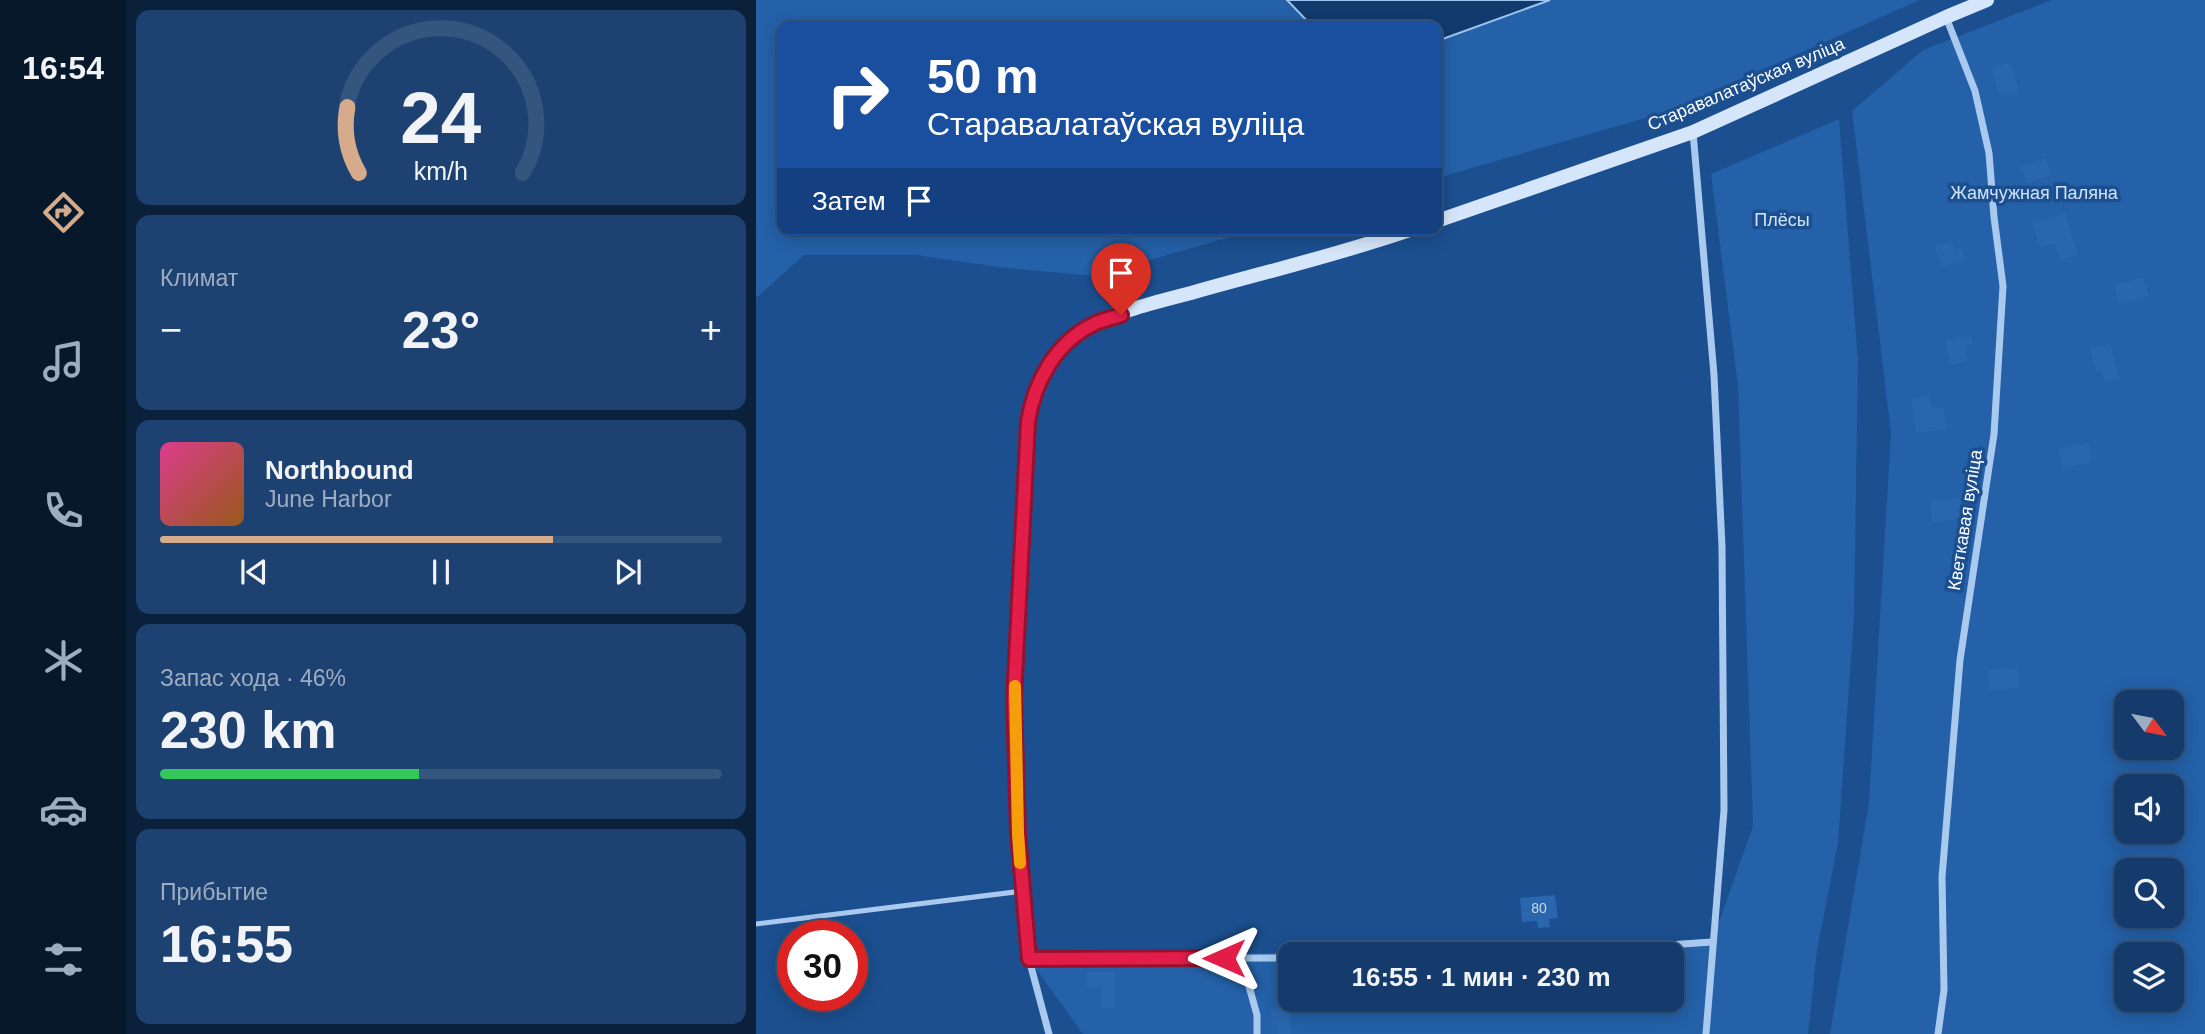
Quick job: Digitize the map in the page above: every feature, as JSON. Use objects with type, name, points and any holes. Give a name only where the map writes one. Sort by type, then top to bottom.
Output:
[{"type":"street","name":"Старавалатаўская вуліца","points":[[1442,219],[1693,132],[1987,0]]},
{"type":"street","name":"Кветкавая вуліца","points":[[1938,1034],[1944,990],[1942,877],[1960,660],[1994,434],[2003,286],[1986,141],[1975,91],[1946,17]]},
{"type":"street","points":[[1693,132],[1714,375],[1722,547],[1724,810],[1706,1034]]},
{"type":"street","points":[[1049,1034],[1029,959],[1018,833],[1014,699],[1027,436],[1034,393],[1049,365],[1066,345],[1095,324],[1147,306],[1392,235]]},
{"type":"street","points":[[1684,944],[1712,942]]},
{"type":"street","points":[[1224,958],[1245,972],[1257,1015],[1257,1034]]},
{"type":"street","points":[[1029,959],[1278,958]]},
{"type":"lane","points":[[756,924],[1023,891]]},
{"type":"green space","points":[[756,0],[1287,0],[1307,21],[777,21],[777,235],[1237,235],[1094,276],[998,267],[917,255],[804,255],[756,298]]},
{"type":"green space","points":[[1550,0],[1920,0],[1670,111],[1442,177],[1442,39]]},
{"type":"green space","name":"Жамчужная Паляна","points":[[2052,0],[2205,0],[2205,1034],[1830,1034],[1869,802],[1891,433],[1852,111],[1923,50]]},
{"type":"green space","name":"Плёсы","points":[[1839,119],[1858,361],[1854,616],[1838,843],[1817,950],[1808,1034],[1083,1034],[1029,959],[1278,953],[1278,1012],[1684,1012],[1684,943],[1712,942],[1753,826],[1738,386],[1711,174]]},
{"type":"shaded area","points":[[1287,0],[1550,0],[1442,39],[1442,21],[1307,21]]},
{"type":"building","points":[[2010,62],[2019,91],[2000,97],[1991,68]]},
{"type":"building","points":[[2046,158],[2051,175],[2027,184],[2021,167]]},
{"type":"building","points":[[2065,213],[2078,255],[2061,260],[2055,243],[2040,247],[2032,223]]},
{"type":"building","points":[[1952,241],[1954,250],[1962,248],[1965,261],[1941,267],[1935,246]]},
{"type":"building","points":[[2143,277],[2149,296],[2119,305],[2114,285]]},
{"type":"building","points":[[1971,335],[1973,344],[1965,346],[1968,361],[1951,365],[1945,341]]},
{"type":"building","points":[[2110,343],[2119,378],[2104,382],[2102,370],[2096,372],[2090,348]]},
{"type":"building","points":[[1930,396],[1932,408],[1943,406],[1947,429],[1916,433],[1911,399]]},
{"type":"building","points":[[2088,442],[2092,462],[2062,468],[2058,449]]},
{"type":"building","points":[[1960,498],[1963,518],[1932,522],[1930,501]]},
{"type":"building","points":[[2018,668],[2020,688],[1989,690],[1987,670]]},
{"type":"building","points":[[1555,895],[1558,918],[1549,919],[1550,927],[1538,928],[1537,921],[1522,922],[1520,898]]},
{"type":"building","points":[[1087,972],[1115,972],[1115,1008],[1101,1008],[1101,987],[1087,987]]},
{"type":"building","points":[[1271,1009],[1290,1012],[1291,1034],[1278,1034],[1277,1024],[1272,1024]]},
{"type":"slow traffic","points":[[1015,686],[1020,863]]},
{"type":"route","points":[[1121,315],[1085,330],[1057,354],[1034,393],[1030,407],[1014,699],[1018,833],[1029,959],[1224,958]]}]
